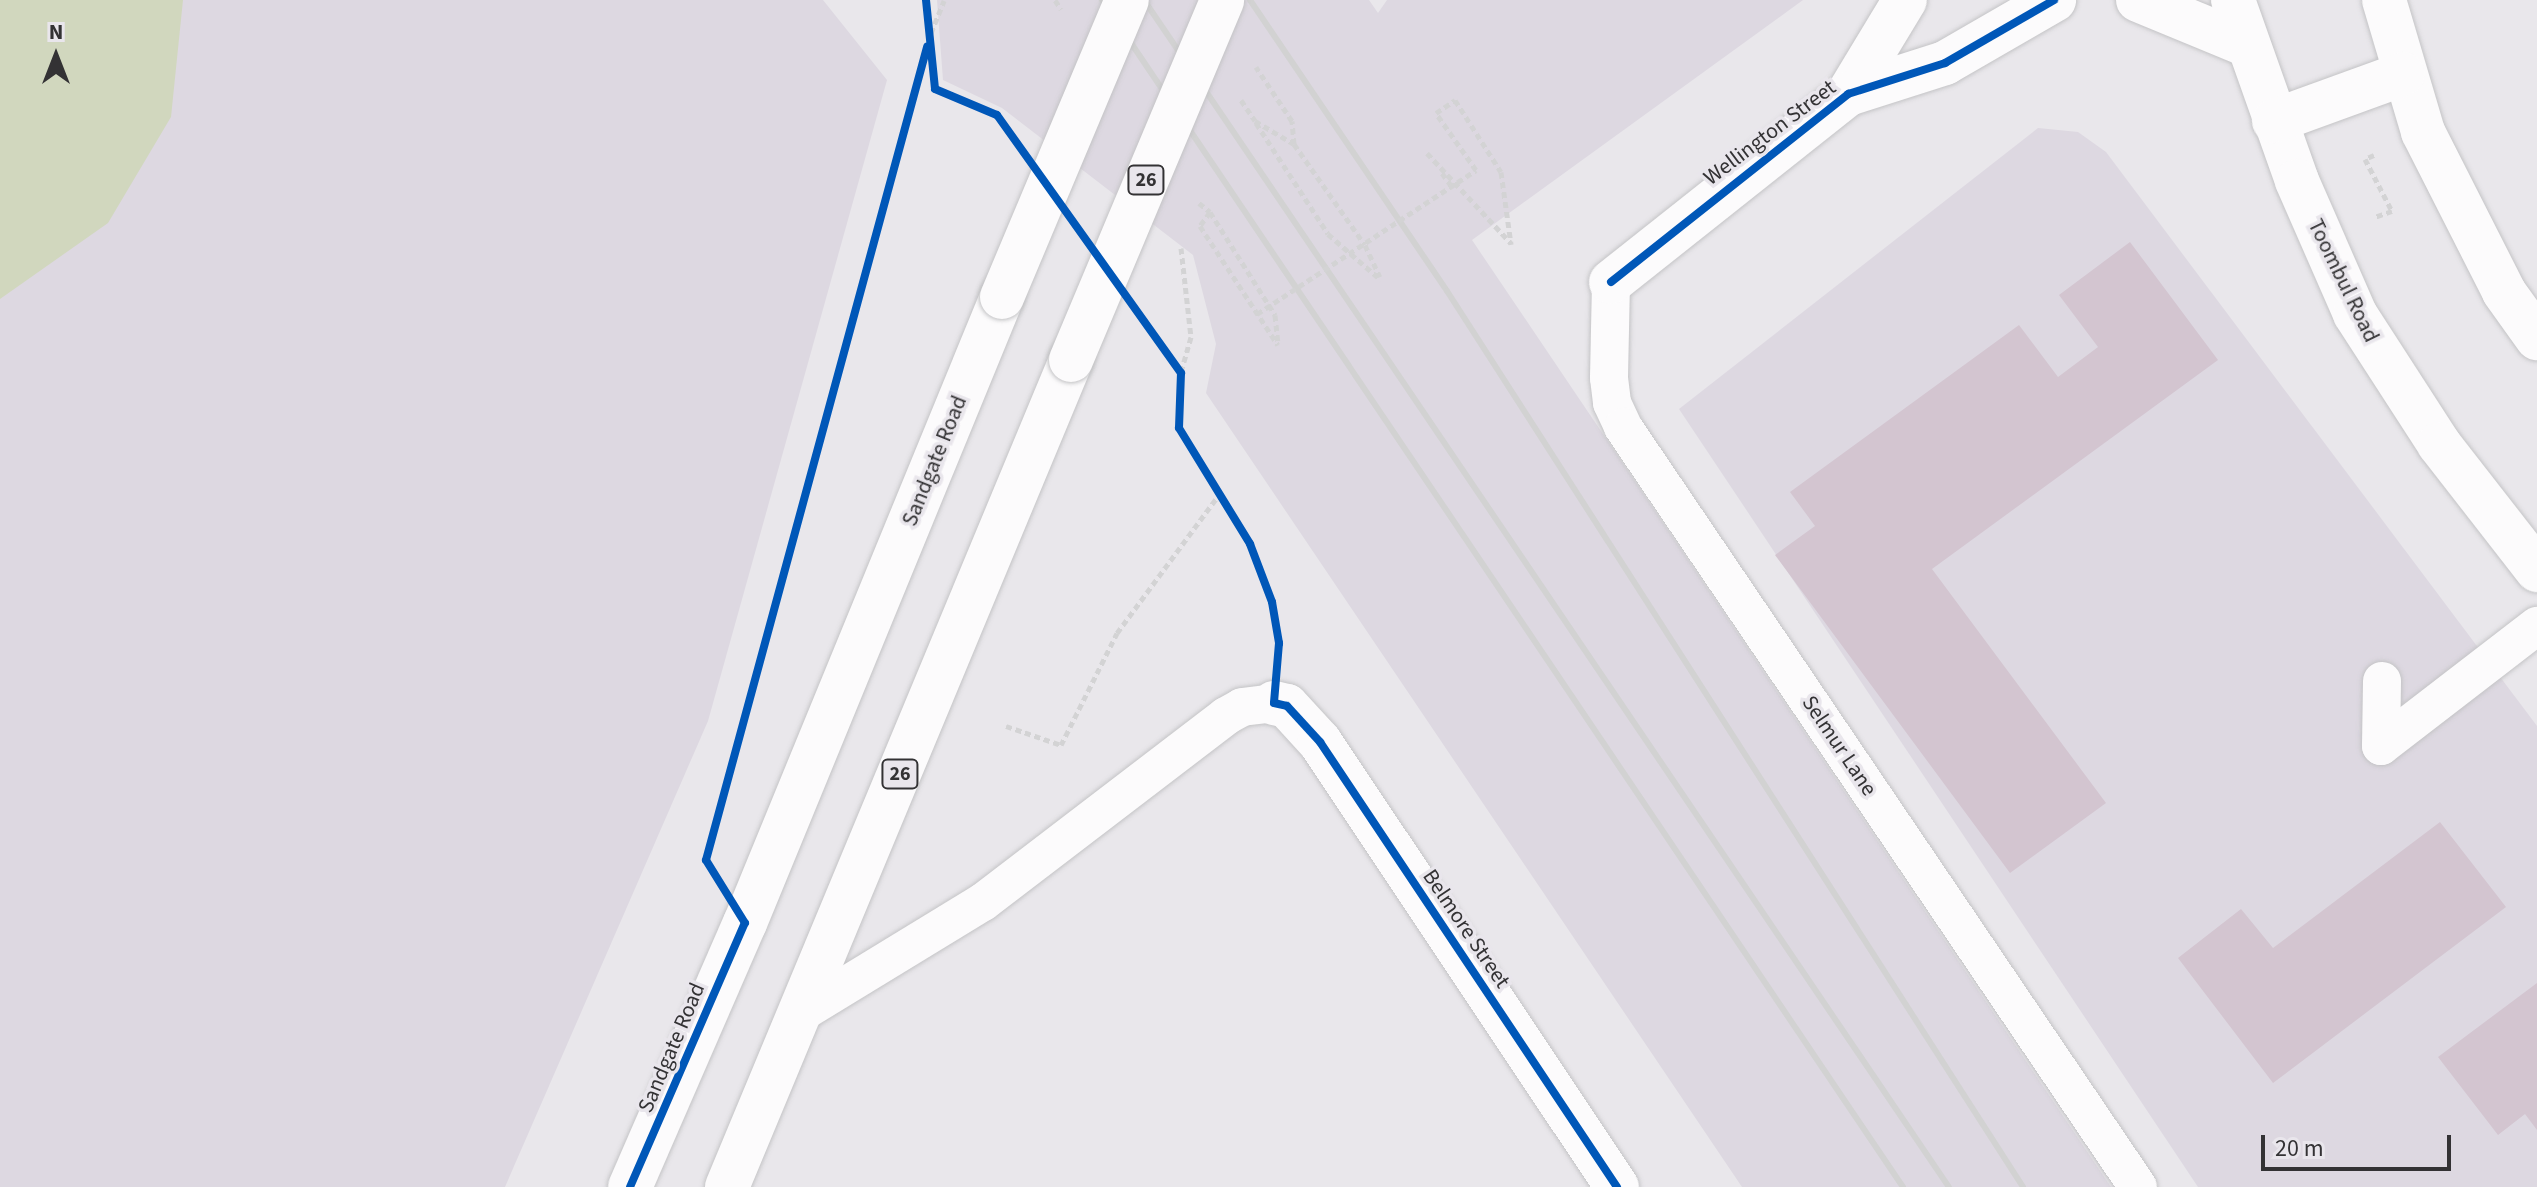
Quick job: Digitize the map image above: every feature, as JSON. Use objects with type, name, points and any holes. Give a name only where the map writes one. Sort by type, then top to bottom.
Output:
[{"type":"main road","name":"Sandgate Road","points":[[630,1187],[745,923],[1127,0]]},
{"type":"main road","name":"26","points":[[727,1187],[1222,0]]},
{"type":"main road","name":"Wellington Street","points":[[1611,282],[1848,94],[1905,0]]},
{"type":"main road","name":"Wellington Street","points":[[1848,94],[1945,63],[2054,0]]},
{"type":"main road","points":[[2138,0],[2247,45]]},
{"type":"main road","name":"Toombul Road","points":[[2233,0],[2274,121],[2355,314],[2439,444],[2537,570]]},
{"type":"main road","points":[[2384,0],[2403,74],[2423,132],[2484,252],[2537,338]]},
{"type":"main road","points":[[2274,121],[2403,74]]},
{"type":"main road","name":"Belmore Street","points":[[1274,703],[1287,706],[1320,742],[1617,1187]]},
{"type":"lane","name":"Selmur Lane","points":[[1611,282],[1609,378],[1612,403],[1623,427],[2138,1187]]},
{"type":"lane","points":[[2382,681],[2381,746],[2537,626]]},
{"type":"lane","points":[[801,1013],[983,902],[1226,716],[1242,707],[1274,703]]},
{"type":"path","points":[[929,47],[944,0]]},
{"type":"path","points":[[928,11],[931,33]]},
{"type":"path","points":[[1257,314],[1365,245],[1452,187],[1476,170],[1436,113],[1455,100],[1501,172],[1511,244],[1427,153],[1452,187]]},
{"type":"path","points":[[1255,121],[1328,234],[1381,280],[1365,245],[1294,144]]},
{"type":"path","points":[[2375,217],[2392,211],[2365,159],[2379,153]]},
{"type":"path","points":[[1210,212],[1200,226],[1278,345]]},
{"type":"path","points":[[1180,234],[1191,337],[1181,373],[1181,386]]},
{"type":"path","points":[[1172,360],[1181,373]]},
{"type":"path","points":[[1213,479],[1228,505]]},
{"type":"path","points":[[1006,726],[1061,745],[1117,633],[1221,492]]},
{"type":"shaded area","points":[[0,0],[823,0],[887,80],[708,721],[505,1187],[0,1187]]},
{"type":"shaded area","points":[[937,0],[1369,0],[1378,13],[1387,0],[1803,0],[1472,240],[2111,1187],[1742,1187],[1206,393],[1216,344],[1193,255],[1002,108],[943,80]]},
{"type":"shaded area","points":[[2038,128],[2078,132],[2106,152],[2537,726],[2537,1187],[2198,1187],[1679,409]]},
{"type":"green space","points":[[0,0],[183,0],[171,117],[108,223],[0,299]]},
{"type":"building","points":[[2130,242],[2218,360],[1932,569],[2106,803],[2010,873],[1775,555],[1815,526],[1790,492],[2019,325],[2058,377],[2098,347],[2059,295]]},
{"type":"building","points":[[2440,822],[2506,907],[2273,1083],[2178,958],[2241,909],[2273,948]]},
{"type":"building","points":[[2537,983],[2537,1130],[2525,1114],[2498,1135],[2438,1057]]},
{"type":"railway","points":[[1102,0],[1903,1187]]},
{"type":"railway","points":[[1144,0],[1949,1187]]},
{"type":"railway","points":[[1250,0],[1447,291],[2023,1187]]},
{"type":"cycle path","points":[[926,0],[935,89],[997,115],[1181,373],[1179,428],[1250,544],[1272,602],[1279,643],[1274,703],[1287,706],[1320,742],[1617,1187]]},
{"type":"cycle path","points":[[1611,282],[1848,94],[1945,63],[2054,0]]},
{"type":"cycle path","points":[[630,1187],[745,923],[706,860],[927,47]]}]
